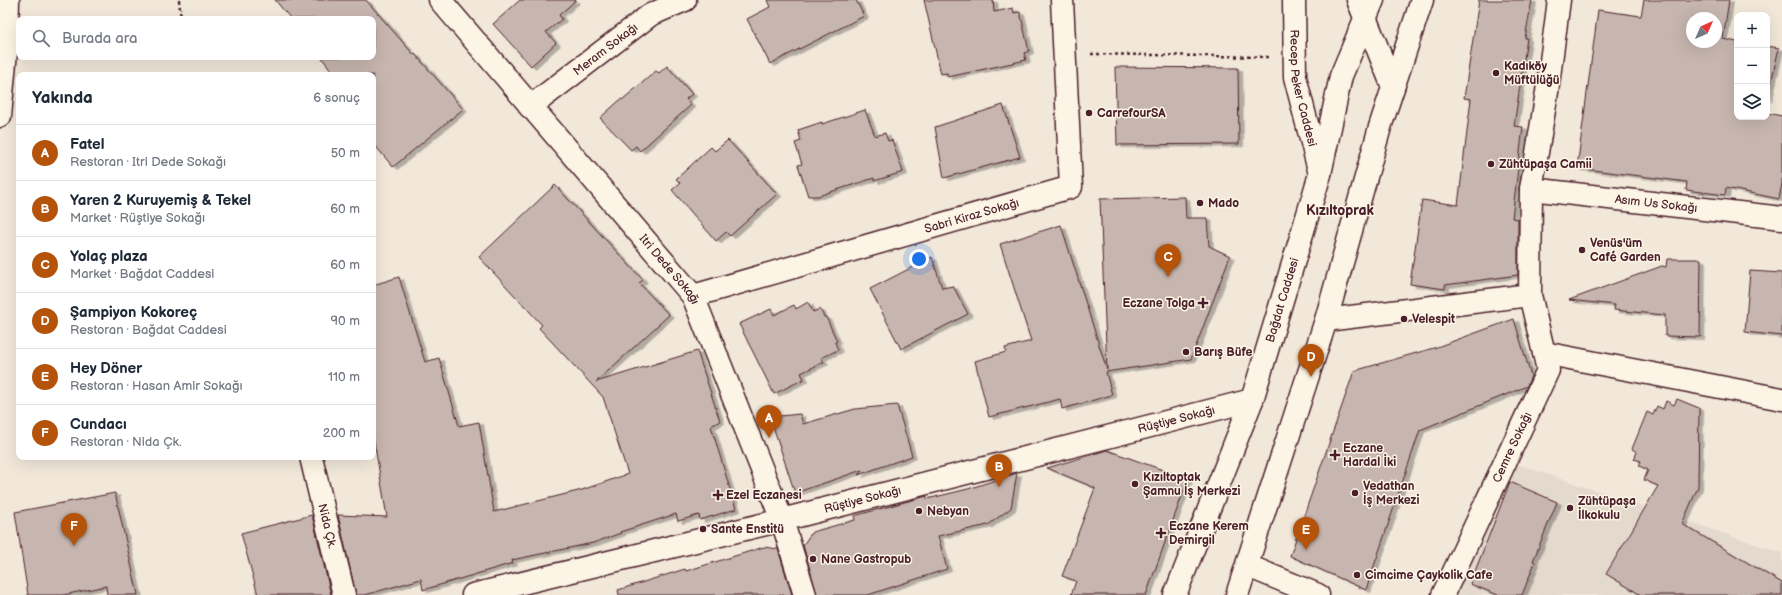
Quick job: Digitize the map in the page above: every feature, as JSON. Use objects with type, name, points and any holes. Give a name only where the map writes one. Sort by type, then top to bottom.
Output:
[{"type":"street","points":[[0,116],[7,41],[8,0]]},
{"type":"street","name":"Itri Dede Sokağı","points":[[440,0],[693,296],[782,520],[805,595]]},
{"type":"street","name":"Meram Sokağı","points":[[530,107],[650,15],[685,0]]},
{"type":"street","name":"Sabri Kiraz Sokağı","points":[[693,296],[1071,187],[1062,0]]},
{"type":"street","name":"Recep Peker Caddesi","points":[[1294,0],[1295,77],[1320,174]]},
{"type":"street","points":[[1237,595],[1248,566],[1326,320],[1380,127],[1422,0]]},
{"type":"street","name":"Cemre Sokağı","points":[[1443,595],[1548,370],[1530,295],[1531,189],[1547,92],[1559,0]]},
{"type":"street","points":[[1365,5],[1393,86]]},
{"type":"street","name":"Bağdat Caddesi","points":[[1175,595],[1252,400],[1320,174],[1341,76],[1365,5]]},
{"type":"street","name":"Asım Us Sokağı","points":[[1531,189],[1782,218]]},
{"type":"street","points":[[1326,320],[1530,295]]},
{"type":"street","points":[[1544,353],[1782,399]]},
{"type":"street","name":"Rüştiye Sokağı","points":[[473,595],[782,520],[1252,400]]},
{"type":"street","name":"Nida Çk.","points":[[312,460],[344,595]]},
{"type":"street","points":[[1248,566],[1318,595]]},
{"type":"path","points":[[179,0],[181,16]]},
{"type":"path","points":[[1093,54],[1271,56]]},
{"type":"shaded area","name":"Zühtüpaşa İlkokulu","points":[[1514,463],[1782,553],[1782,595],[1450,595]]},
{"type":"building","points":[[275,0],[366,0],[463,109],[393,167],[376,147],[376,72],[333,72],[323,60],[376,60],[376,16],[288,16]]},
{"type":"building","points":[[520,0],[576,0],[559,15],[562,19],[546,32],[556,43],[531,66],[493,24]]},
{"type":"building","points":[[767,0],[856,0],[864,16],[770,64],[747,19],[770,7]]},
{"type":"building","points":[[924,0],[993,0],[994,12],[1013,8],[1014,13],[1020,12],[1029,51],[1024,53],[1026,60],[948,77],[947,73],[941,74]]},
{"type":"building","points":[[1479,0],[1532,0],[1525,38],[1527,38],[1514,126],[1523,127],[1512,218],[1518,219],[1518,275],[1445,285],[1445,289],[1410,284],[1422,200],[1458,205],[1471,99],[1464,98]]},
{"type":"building","points":[[1644,0],[1729,0],[1723,39],[1734,41],[1734,120],[1770,120],[1770,114],[1782,116],[1782,183],[1779,199],[1726,188],[1725,195],[1686,190],[1687,182],[1577,168],[1598,10],[1641,16]]},
{"type":"building","points":[[1770,46],[1779,48],[1770,87]]},
{"type":"building","points":[[667,66],[692,94],[686,99],[691,105],[640,151],[636,146],[631,150],[600,118],[656,71],[659,73]]},
{"type":"building","points":[[1115,67],[1238,68],[1239,144],[1117,145]]},
{"type":"building","points":[[1003,105],[1020,157],[944,178],[935,127]]},
{"type":"building","points":[[865,110],[875,136],[885,133],[888,141],[892,140],[903,172],[874,181],[874,178],[818,196],[808,196],[798,165],[802,164],[795,143],[801,141],[798,130]]},
{"type":"building","points":[[728,140],[777,194],[730,236],[726,232],[716,241],[672,190],[680,183],[676,179],[711,147],[715,151]]},
{"type":"building","points":[[555,185],[643,280],[639,283],[669,315],[596,382],[697,351],[720,421],[711,426],[736,509],[700,520],[699,515],[678,521],[676,514],[620,532],[621,533],[593,543],[512,560],[513,563],[423,590],[421,579],[365,595],[356,595],[338,515],[387,517],[376,453],[376,284],[399,277],[425,362],[439,358],[459,426],[479,422],[494,512],[582,490],[628,474],[603,397],[539,328],[542,325],[479,257]]},
{"type":"building","points":[[1185,197],[1186,218],[1207,218],[1209,246],[1230,256],[1191,359],[1106,372],[1112,395],[1062,409],[1060,399],[989,417],[975,361],[1006,352],[1005,348],[1031,341],[1000,244],[1061,225],[1107,370],[1100,199]]},
{"type":"building","points":[[932,257],[942,288],[953,286],[968,314],[901,349],[870,289]]},
{"type":"building","points":[[1667,259],[1701,259],[1700,337],[1665,336],[1665,315],[1614,310],[1615,305],[1569,300],[1662,266],[1666,267]]},
{"type":"building","points":[[1750,271],[1782,273],[1782,336],[1745,332]]},
{"type":"building","points":[[808,302],[813,312],[820,309],[824,317],[826,317],[837,341],[835,342],[838,350],[821,358],[824,362],[801,373],[804,379],[774,394],[739,324],[771,309],[774,315],[794,305],[796,309]]},
{"type":"building","points":[[1514,319],[1531,376],[1527,386],[1420,430],[1366,590],[1290,556],[1354,371],[1437,347]]},
{"type":"building","points":[[1677,399],[1699,408],[1698,487],[1682,524],[1782,583],[1782,595],[1641,595],[1606,574],[1658,486],[1644,480],[1648,470],[1639,466],[1641,461],[1634,459],[1637,452],[1632,449],[1647,412],[1653,415],[1657,406],[1663,409],[1666,401],[1674,405]]},
{"type":"building","points":[[897,405],[912,456],[858,475],[862,470],[795,493],[770,417],[800,414],[803,424],[855,409]]},
{"type":"building","points":[[1107,450],[1188,479],[1146,595],[1071,595],[1076,581],[1062,576],[1095,488],[1047,468]]},
{"type":"building","points":[[1017,473],[1011,508],[988,525],[938,536],[947,569],[868,595],[817,595],[803,545],[812,532],[855,520],[854,516],[927,496],[927,499],[968,489]]},
{"type":"building","points":[[1510,482],[1557,502],[1533,561],[1535,562],[1522,595],[1498,595],[1470,584]]},
{"type":"building","points":[[115,493],[138,595],[107,595],[106,586],[63,595],[28,595],[15,512]]},
{"type":"building","points":[[312,515],[331,595],[258,595],[241,533]]},
{"type":"building","points":[[764,547],[778,549],[792,595],[619,595],[618,590],[685,569],[686,571]]},
{"type":"place","name":"Kadıköy Müftülüğü","points":[[1496,73]]},
{"type":"place","name":"CarrefourSA","points":[[1089,113]]},
{"type":"place","name":"Zühtüpaşa Camii","points":[[1491,164]]},
{"type":"place","name":"Mado","points":[[1200,203]]},
{"type":"place","name":"Venüs'üm Café Garden","points":[[1582,250]]},
{"type":"place","name":"Yolaç plaza","points":[[1168,277]]},
{"type":"place","name":"Eczane Tolga","points":[[1203,303]]},
{"type":"place","name":"Velespit","points":[[1404,319]]},
{"type":"place","name":"Barış Büfe","points":[[1186,352]]},
{"type":"place","name":"Şampiyon Kokoreç","points":[[1311,377]]},
{"type":"place","name":"Fatel","points":[[769,438]]},
{"type":"place","name":"Eczane Hardal İki","points":[[1335,455]]},
{"type":"place","name":"Kızıltoptak Şamnu İş Merkezi","points":[[1135,484]]},
{"type":"place","name":"Yaren 2 Kuruyemiş & Tekel","points":[[999,487]]},
{"type":"place","name":"Vedathan İş Merkezi","points":[[1355,493]]},
{"type":"place","name":"Ezel Eczanesi","points":[[718,495]]},
{"type":"place","name":"Zühtüpaşa İlkokulu","points":[[1570,508]]},
{"type":"place","name":"Nebyan","points":[[919,511]]},
{"type":"place","name":"Sante Enstitü","points":[[703,529]]},
{"type":"place","name":"Eczane Kerem Demirgil","points":[[1161,533]]},
{"type":"place","name":"Cundacı","points":[[74,546]]},
{"type":"place","name":"Hey Döner","points":[[1306,550]]},
{"type":"place","name":"Nane Gastropub","points":[[813,559]]},
{"type":"place","name":"Cimcime Çaykolik Cafe","points":[[1357,575]]},
{"type":"district","name":"Kızıltoprak","points":[[1340,210]]}]
